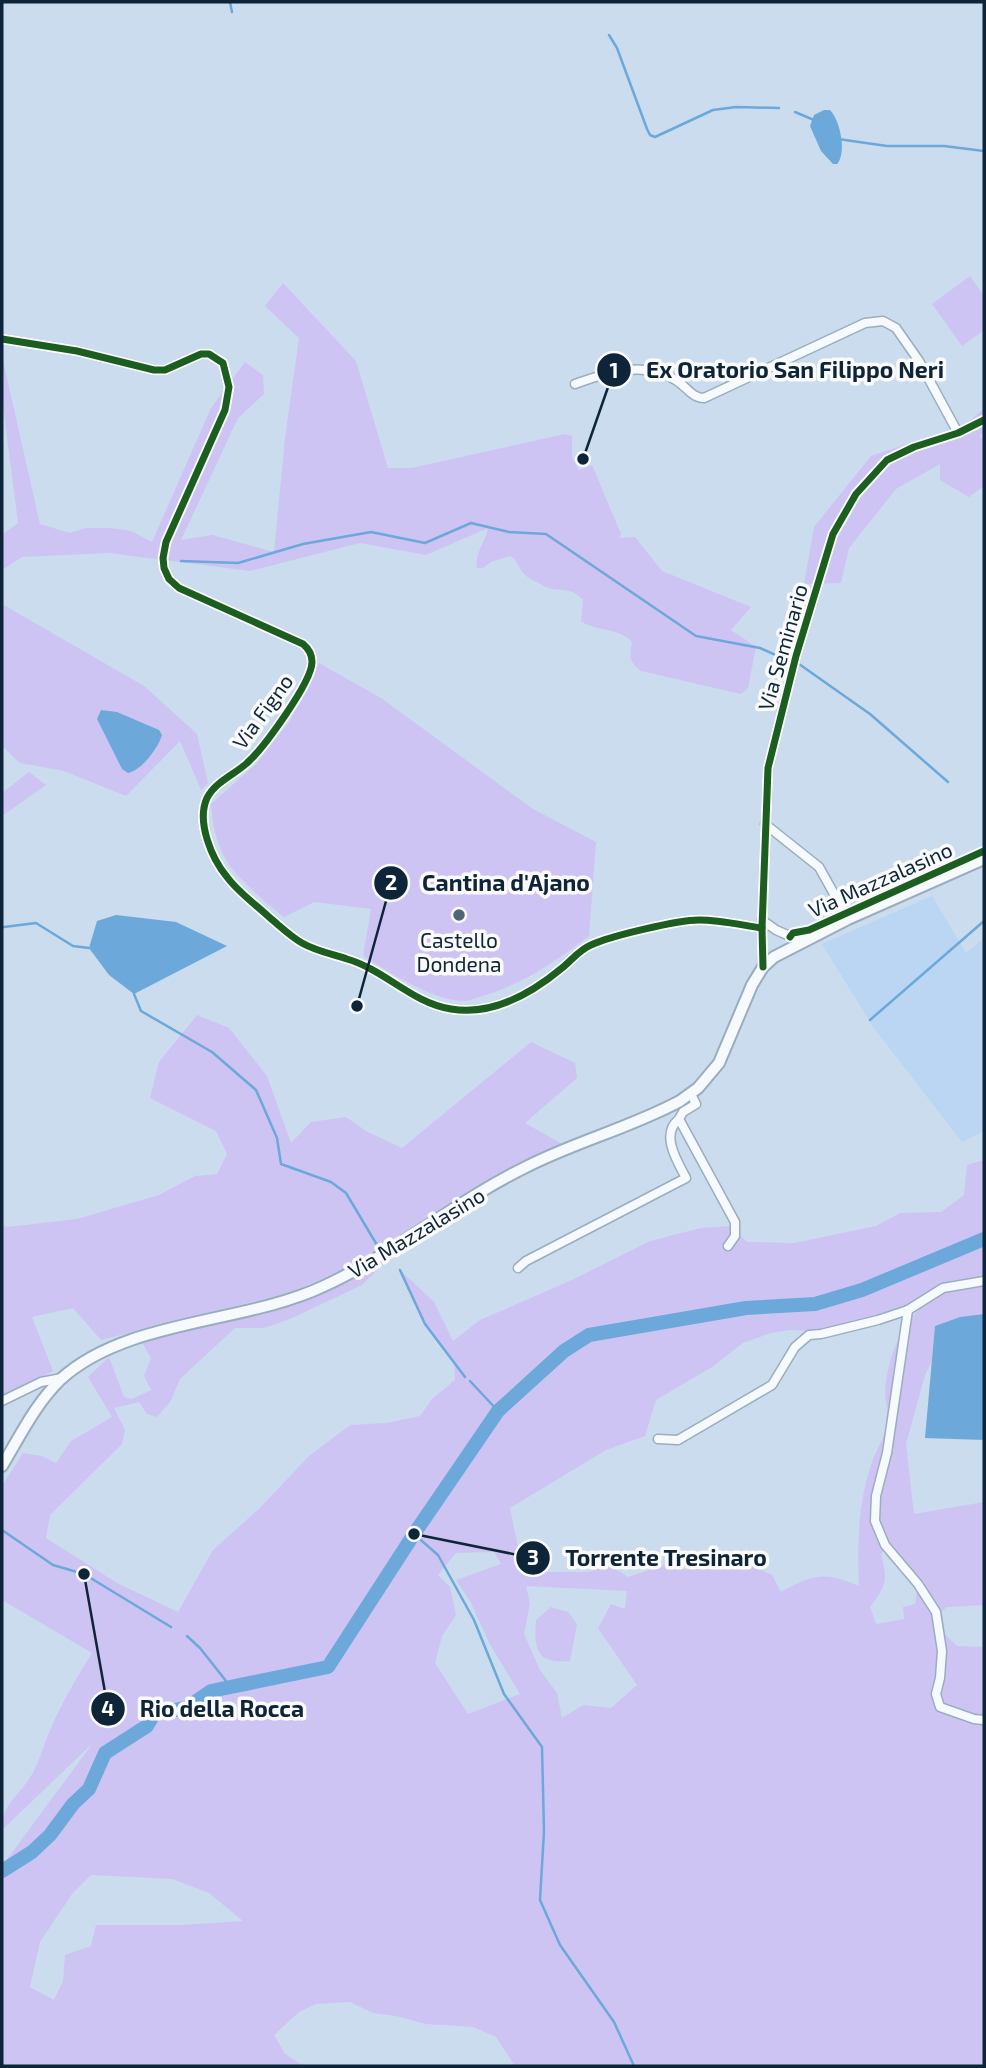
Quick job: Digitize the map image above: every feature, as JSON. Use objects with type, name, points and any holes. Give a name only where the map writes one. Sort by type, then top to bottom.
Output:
[{"type":"main road","name":"Via Mazzalasino","points":[[2,1466],[34,1412],[62,1378],[103,1352],[138,1338],[282,1303],[325,1286],[523,1168],[669,1107],[691,1094],[706,1081],[719,1063],[752,985],[763,967],[774,957],[800,941],[984,859]]},
{"type":"street","points":[[575,384],[606,374],[647,369],[671,377],[692,395],[704,398],[865,323],[883,321],[896,328],[919,362],[958,433]]},
{"type":"street","name":"Via Figno","points":[[2,339],[64,349],[153,370],[165,370],[201,354],[215,357],[223,363],[229,387],[225,410],[171,527],[163,558],[169,579],[179,588],[266,626],[309,649],[312,661],[308,676],[259,750],[214,790],[205,806],[204,821],[209,842],[225,876],[294,938],[313,948],[359,963],[411,995],[435,1005],[471,1010],[508,1002],[524,995],[586,947],[610,938],[698,920],[762,924]]},
{"type":"street","name":"Via Seminario","points":[[763,967],[766,784],[774,740],[833,534],[844,513],[871,475],[887,460],[914,447],[958,433],[984,420]]},
{"type":"street","points":[[765,824],[819,867],[848,919]]},
{"type":"street","points":[[762,924],[800,941]]},
{"type":"street","points":[[518,1268],[526,1261],[687,1178],[672,1149],[670,1133],[672,1124],[679,1119],[683,1111],[696,1104],[691,1094]]},
{"type":"street","points":[[679,1119],[735,1222],[735,1236],[728,1247]]},
{"type":"street","points":[[658,1439],[678,1440],[772,1385],[795,1347],[809,1335],[878,1320],[908,1310],[943,1288],[984,1280]]},
{"type":"street","points":[[908,1310],[903,1360],[887,1453],[876,1496],[876,1521],[886,1545],[918,1584],[936,1612],[942,1651],[936,1694],[940,1707],[984,1720]]},
{"type":"street","points":[[2,1401],[41,1382],[62,1378]]},
{"type":"shaded area","points":[[970,276],[984,296],[984,330],[962,346],[932,304]]},
{"type":"shaded area","points":[[283,283],[356,361],[388,468],[411,468],[565,434],[572,436],[572,458],[579,470],[592,465],[621,534],[619,538],[635,537],[662,571],[751,607],[731,630],[756,647],[748,688],[741,694],[641,671],[632,662],[632,642],[627,637],[581,621],[583,600],[578,595],[547,588],[532,580],[510,556],[477,568],[477,558],[488,528],[426,555],[360,543],[250,571],[109,553],[22,557],[2,570],[2,535],[18,523],[2,398],[2,356],[40,524],[70,533],[85,528],[131,531],[152,542],[211,408],[245,362],[263,375],[264,394],[238,418],[181,540],[212,535],[274,552],[285,438],[299,338],[265,306]]},
{"type":"shaded area","points":[[984,408],[984,432],[980,436],[984,440],[984,486],[969,497],[940,480],[940,464],[896,489],[849,548],[841,583],[804,584],[814,527],[871,456],[967,424]]},
{"type":"shaded area","points":[[2,604],[144,686],[197,734],[208,783],[201,790],[180,741],[126,796],[64,771],[20,763],[2,746]]},
{"type":"shaded area","points":[[319,663],[381,698],[533,809],[596,842],[589,936],[525,979],[470,1000],[454,1000],[413,985],[363,956],[371,909],[314,902],[284,917],[243,881],[222,852],[215,832],[211,804],[256,764],[290,721]]},
{"type":"shaded area","points":[[29,772],[46,785],[2,816],[2,793]]},
{"type":"shaded area","points":[[932,896],[966,953],[984,938],[984,1131],[962,1142],[874,1028],[822,944]]},
{"type":"shaded area","points":[[197,1015],[229,1028],[267,1076],[291,1143],[311,1122],[346,1117],[366,1131],[402,1148],[531,1042],[575,1063],[577,1078],[525,1123],[564,1145],[499,1174],[388,1243],[335,1273],[292,1292],[101,1340],[73,1308],[32,1317],[53,1371],[2,1397],[2,1225],[7,1227],[77,1219],[159,1195],[195,1176],[217,1174],[227,1154],[216,1131],[150,1098],[159,1062]]},
{"type":"shaded area","points":[[984,1160],[984,1277],[950,1281],[935,1287],[903,1308],[845,1324],[815,1331],[790,1330],[771,1333],[743,1343],[712,1367],[656,1400],[645,1436],[606,1450],[510,1508],[523,1572],[589,1572],[603,1567],[615,1568],[628,1577],[664,1565],[687,1570],[713,1552],[745,1562],[772,1575],[781,1592],[802,1581],[819,1577],[837,1578],[859,1586],[858,1541],[861,1511],[870,1468],[888,1423],[885,1391],[894,1350],[907,1324],[925,1303],[948,1291],[984,1286],[984,1314],[960,1317],[935,1326],[932,1361],[925,1375],[906,1444],[914,1514],[984,1502],[984,1605],[947,1607],[942,1611],[945,1634],[957,1646],[984,1647],[984,2066],[515,2066],[496,2037],[473,2027],[426,2024],[373,2013],[350,2002],[316,2004],[299,2012],[274,2035],[285,2054],[304,2066],[2,2066],[2,1866],[93,1743],[4,1828],[2,1826],[5,1812],[34,1771],[58,1714],[92,1653],[2,1600],[2,1486],[23,1453],[42,1456],[56,1463],[71,1441],[112,1417],[88,1377],[109,1357],[124,1397],[132,1399],[151,1390],[144,1376],[151,1358],[141,1341],[259,1313],[351,1278],[392,1255],[362,1285],[290,1319],[264,1328],[235,1328],[180,1379],[170,1402],[157,1417],[147,1414],[139,1402],[114,1408],[125,1430],[122,1444],[50,1515],[46,1538],[117,1583],[178,1612],[213,1550],[260,1508],[309,1456],[350,1425],[387,1423],[420,1416],[432,1399],[455,1380],[454,1362],[425,1324],[400,1270],[434,1302],[453,1341],[480,1320],[572,1280],[650,1241],[701,1228],[729,1226],[747,1242],[794,1243],[876,1226],[900,1213],[941,1212],[964,1195],[967,1165]],"holes":[[[886,1546],[918,1585],[915,1604],[903,1607],[904,1619],[876,1624],[870,1607],[884,1582],[881,1555]],[[494,1552],[501,1564],[456,1580],[520,1694],[468,1714],[435,1663],[442,1636],[456,1615],[450,1587],[438,1575],[456,1553]],[[526,1586],[627,1591],[625,1609],[611,1604],[598,1628],[637,1685],[611,1708],[583,1705],[562,1718],[557,1693],[540,1670],[524,1634],[530,1603]],[[91,1875],[172,1879],[209,1893],[243,1921],[182,1925],[96,1925],[91,1946],[65,1955],[63,1981],[54,2000],[30,1987],[40,1942],[72,1894]]]},
{"type":"shaded area","points":[[551,1607],[568,1612],[577,1624],[570,1661],[550,1660],[544,1657],[537,1647],[536,1620]]},
{"type":"water","points":[[830,110],[834,115],[839,129],[842,152],[837,164],[833,164],[821,151],[810,126],[814,115]]},
{"type":"water","points":[[101,710],[117,712],[159,730],[162,735],[157,746],[139,768],[128,773],[122,769],[97,719]]},
{"type":"water","points":[[116,915],[176,922],[227,946],[134,994],[109,975],[89,948],[97,921]]},
{"type":"water","points":[[984,1314],[984,1440],[925,1438],[935,1326],[960,1317]]},
{"type":"waterway","points":[[230,2],[232,12]]},
{"type":"waterway","points":[[609,35],[617,48],[650,135],[655,137],[713,110],[736,107],[779,108]]},
{"type":"waterway","points":[[795,112],[814,120]]},
{"type":"waterway","points":[[838,139],[887,146],[944,146],[984,151]]},
{"type":"waterway","points":[[181,561],[238,563],[303,544],[371,532],[425,543],[471,523],[509,532],[546,534],[696,636],[760,648],[789,661]]},
{"type":"waterway","points":[[799,664],[870,714],[948,782]]},
{"type":"waterway","points":[[870,1020],[984,921]]},
{"type":"waterway","points":[[4,927],[36,923],[73,946],[89,948]]},
{"type":"waterway","points":[[134,994],[141,1011],[212,1052],[256,1090],[277,1138],[281,1164],[331,1182],[346,1193],[377,1245]]},
{"type":"waterway","points":[[2,1871],[32,1852],[50,1835],[73,1804],[89,1789],[105,1753],[147,1726],[154,1714],[186,1708],[211,1691],[328,1667],[498,1411],[564,1351],[589,1335],[746,1308],[815,1304],[862,1290],[984,1239]]},
{"type":"waterway","points":[[400,1270],[425,1324],[465,1377]]},
{"type":"waterway","points":[[470,1381],[498,1411]]},
{"type":"waterway","points":[[2,1530],[53,1565],[84,1574],[171,1627]]},
{"type":"waterway","points":[[414,1534],[438,1555],[474,1620],[504,1694],[542,1747],[544,1831],[540,1900],[560,1945],[614,2022],[634,2066]]},
{"type":"waterway","points":[[187,1636],[230,1686]]},
{"type":"cycle path","points":[[2,339],[77,351],[154,370],[165,370],[201,354],[209,354],[223,363],[229,387],[225,410],[166,542],[164,568],[169,579],[179,588],[303,644],[311,654],[310,672],[286,715],[254,755],[210,792],[203,818],[207,840],[221,869],[241,893],[289,934],[313,948],[361,964],[437,1006],[466,1010],[496,1006],[525,994],[583,950],[613,937],[699,920],[762,928]]},
{"type":"cycle path","points":[[763,967],[768,768],[796,656],[833,534],[856,494],[887,460],[914,447],[958,433],[984,420]]},
{"type":"cycle path","points":[[790,937],[793,933],[809,930],[984,851]]},
{"type":"place","name":"Ex Oratorio San Filippo Neri","points":[[583,459]]},
{"type":"place","name":"Castello Dondena","points":[[459,915]]},
{"type":"place","name":"Cantina d'Ajano","points":[[357,1006]]},
{"type":"place","name":"Torrente Tresinaro","points":[[414,1534]]},
{"type":"place","name":"Rio della Rocca","points":[[84,1574]]}]
